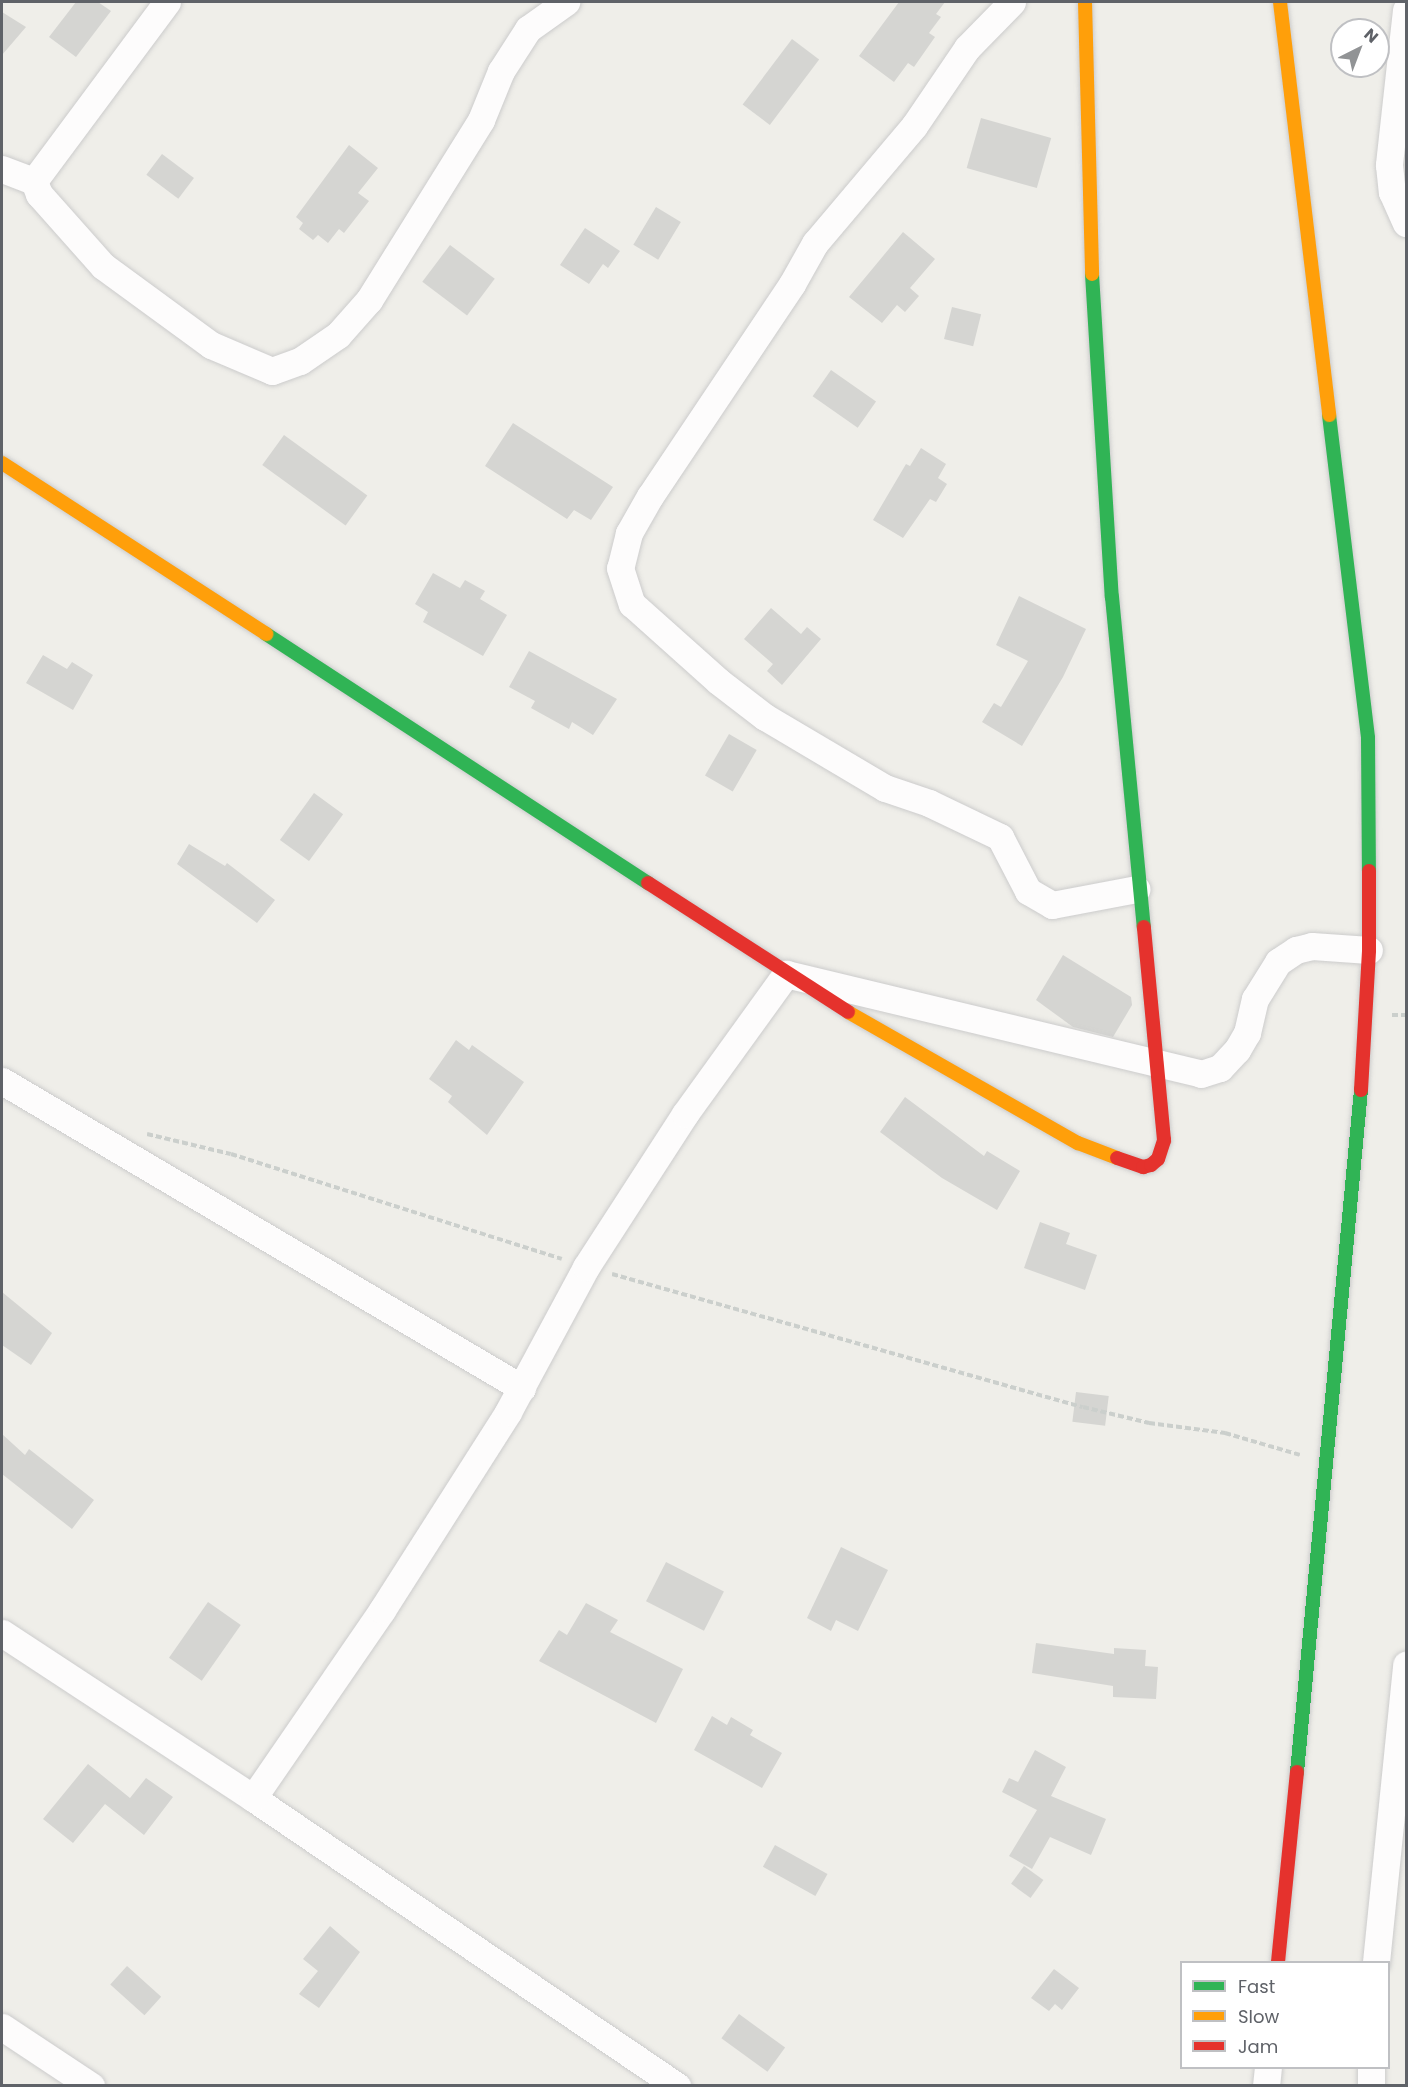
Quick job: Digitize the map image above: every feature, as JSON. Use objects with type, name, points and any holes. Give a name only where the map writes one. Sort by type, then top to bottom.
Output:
[{"type":"street","points":[[34,181],[167,2]]},
{"type":"street","points":[[2,169],[34,181],[39,194],[103,266],[211,345],[272,371],[300,361],[338,335],[369,300],[481,120],[501,71],[523,37],[566,2]]},
{"type":"street","points":[[1012,2],[967,48],[914,126],[815,243],[792,284],[650,496],[629,533],[620,568],[632,604],[717,681],[765,717],[875,782],[929,802],[1000,837],[1028,891],[1052,904],[1137,889]]},
{"type":"street","points":[[2,463],[786,974],[1021,1113],[1078,1143],[1143,1167],[1158,1159],[1164,1140],[1158,1062],[1137,889],[1112,597],[1090,262],[1085,2]]},
{"type":"street","points":[[1278,1961],[1357,1154],[1370,950],[1368,738],[1281,2]]},
{"type":"street","points":[[1407,10],[1389,165],[1392,192],[1407,223]]},
{"type":"street","points":[[786,974],[1201,1074],[1220,1068],[1247,1033],[1255,999],[1272,972],[1296,950],[1312,946],[1370,950]]},
{"type":"street","points":[[253,1798],[382,1610],[522,1388],[586,1267],[685,1114],[786,974]]},
{"type":"street","points":[[2,1082],[522,1388]]},
{"type":"street","points":[[2,1633],[253,1798],[677,2085]]},
{"type":"street","points":[[1376,1961],[1407,1665]]},
{"type":"street","points":[[2,2027],[91,2085]]},
{"type":"street","points":[[1266,2085],[1268,2069]]},
{"type":"street","points":[[1371,2069],[1371,2085]]},
{"type":"path","points":[[142,1133],[231,1154],[586,1267],[1083,1407],[1149,1423],[1225,1433],[1327,1463]]},
{"type":"building","points":[[76,2],[98,2],[111,11],[76,57],[49,37]]},
{"type":"building","points":[[899,2],[945,2],[936,14],[941,17],[929,33],[935,37],[914,67],[908,63],[894,82],[859,56]]},
{"type":"building","points":[[2,12],[26,27],[2,55]]},
{"type":"building","points":[[792,39],[819,59],[770,125],[743,104]]},
{"type":"building","points":[[981,118],[1051,138],[1037,188],[967,168]]},
{"type":"building","points":[[349,145],[378,168],[358,193],[369,201],[344,233],[339,229],[328,243],[318,235],[313,240],[299,229],[303,223],[296,217]]},
{"type":"building","points":[[162,154],[194,178],[178,199],[146,175]]},
{"type":"building","points":[[656,207],[681,222],[658,260],[633,245]]},
{"type":"building","points":[[585,228],[620,251],[608,268],[603,264],[589,284],[560,265]]},
{"type":"building","points":[[903,232],[935,259],[910,288],[919,296],[905,312],[897,305],[882,323],[849,297]]},
{"type":"building","points":[[450,245],[495,279],[467,315],[422,282]]},
{"type":"building","points":[[952,307],[981,314],[973,346],[944,339]]},
{"type":"building","points":[[831,370],[876,402],[858,428],[813,396]]},
{"type":"building","points":[[513,423],[613,487],[591,520],[574,510],[567,519],[485,466]]},
{"type":"building","points":[[284,435],[367,496],[346,525],[262,465]]},
{"type":"building","points":[[921,448],[946,464],[938,478],[947,484],[936,502],[930,499],[903,538],[873,520],[906,464],[910,466]]},
{"type":"building","points":[[433,573],[460,588],[465,580],[485,591],[480,599],[507,615],[483,656],[423,622],[428,612],[415,604]]},
{"type":"building","points":[[1019,596],[1086,629],[1063,677],[1022,746],[982,722],[994,703],[1001,707],[1028,661],[996,645]]},
{"type":"building","points":[[771,608],[801,634],[807,627],[821,639],[782,685],[767,671],[773,664],[744,639]]},
{"type":"building","points":[[529,651],[617,699],[593,735],[572,722],[569,729],[531,708],[535,701],[509,687]]},
{"type":"building","points":[[43,655],[67,669],[72,662],[93,675],[73,710],[26,683]]},
{"type":"building","points":[[729,734],[757,750],[733,792],[705,776]]},
{"type":"building","points":[[314,793],[343,814],[309,861],[280,840]]},
{"type":"building","points":[[189,844],[225,866],[227,863],[275,900],[257,923],[177,864]]},
{"type":"building","points":[[1063,955],[1131,997],[1132,1005],[1113,1037],[1073,1027],[1036,1000]]},
{"type":"building","points":[[456,1040],[469,1050],[472,1045],[524,1082],[487,1135],[448,1102],[452,1096],[429,1079]]},
{"type":"building","points":[[905,1097],[984,1156],[987,1151],[1020,1171],[997,1210],[942,1178],[880,1132]]},
{"type":"building","points":[[1040,1222],[1070,1233],[1066,1244],[1097,1255],[1085,1290],[1024,1268]]},
{"type":"building","points":[[2,1292],[52,1333],[31,1365],[2,1345]]},
{"type":"building","points":[[1076,1392],[1109,1396],[1105,1426],[1072,1422]]},
{"type":"building","points":[[2,1434],[25,1455],[29,1449],[94,1500],[72,1529],[2,1474]]},
{"type":"building","points":[[841,1547],[888,1570],[858,1631],[836,1620],[831,1631],[807,1618]]},
{"type":"building","points":[[666,1562],[724,1592],[704,1631],[646,1601]]},
{"type":"building","points":[[208,1602],[241,1625],[202,1681],[169,1658]]},
{"type":"building","points":[[586,1603],[618,1620],[610,1632],[683,1669],[656,1723],[539,1661],[559,1630],[567,1635]]},
{"type":"building","points":[[1036,1643],[1114,1654],[1114,1648],[1146,1650],[1145,1666],[1158,1667],[1156,1699],[1113,1697],[1113,1686],[1032,1673]]},
{"type":"building","points":[[712,1716],[727,1725],[731,1717],[753,1730],[750,1735],[782,1753],[762,1788],[694,1750]]},
{"type":"building","points":[[1035,1750],[1066,1767],[1051,1796],[1106,1819],[1091,1855],[1050,1837],[1032,1869],[1009,1856],[1037,1810],[1002,1792],[1009,1778],[1018,1782]]},
{"type":"building","points":[[88,1764],[130,1798],[146,1778],[173,1797],[144,1835],[105,1804],[73,1843],[43,1819]]},
{"type":"building","points":[[775,1845],[827,1874],[815,1896],[763,1867]]},
{"type":"building","points":[[1024,1866],[1043,1880],[1030,1898],[1011,1884]]},
{"type":"building","points":[[330,1926],[360,1952],[319,2008],[299,1994],[318,1971],[303,1959]]},
{"type":"building","points":[[127,1966],[161,1997],[144,2015],[110,1985]]},
{"type":"building","points":[[1054,1969],[1079,1988],[1062,2010],[1055,2004],[1049,2011],[1031,1998]]},
{"type":"building","points":[[739,2014],[785,2048],[767,2072],[721,2038]]},
{"type":"traffic: fast","points":[[1092,274],[1112,597],[1144,927]]},
{"type":"traffic: fast","points":[[1329,415],[1368,738],[1369,871]]},
{"type":"traffic: fast","points":[[266,634],[648,883]]},
{"type":"traffic: fast","points":[[1297,1772],[1361,1090]]},
{"type":"traffic: slow","points":[[1085,2],[1092,274]]},
{"type":"traffic: slow","points":[[1280,2],[1329,415]]},
{"type":"traffic: slow","points":[[2,463],[266,634]]},
{"type":"traffic: slow","points":[[848,1012],[1078,1143],[1117,1158]]},
{"type":"traffic: jam","points":[[1361,1090],[1369,950],[1369,871]]},
{"type":"traffic: jam","points":[[648,883],[848,1012]]},
{"type":"traffic: jam","points":[[1117,1158],[1143,1167],[1151,1165],[1158,1159],[1164,1140],[1144,927]]},
{"type":"traffic: jam","points":[[1278,1961],[1297,1772]]}]
